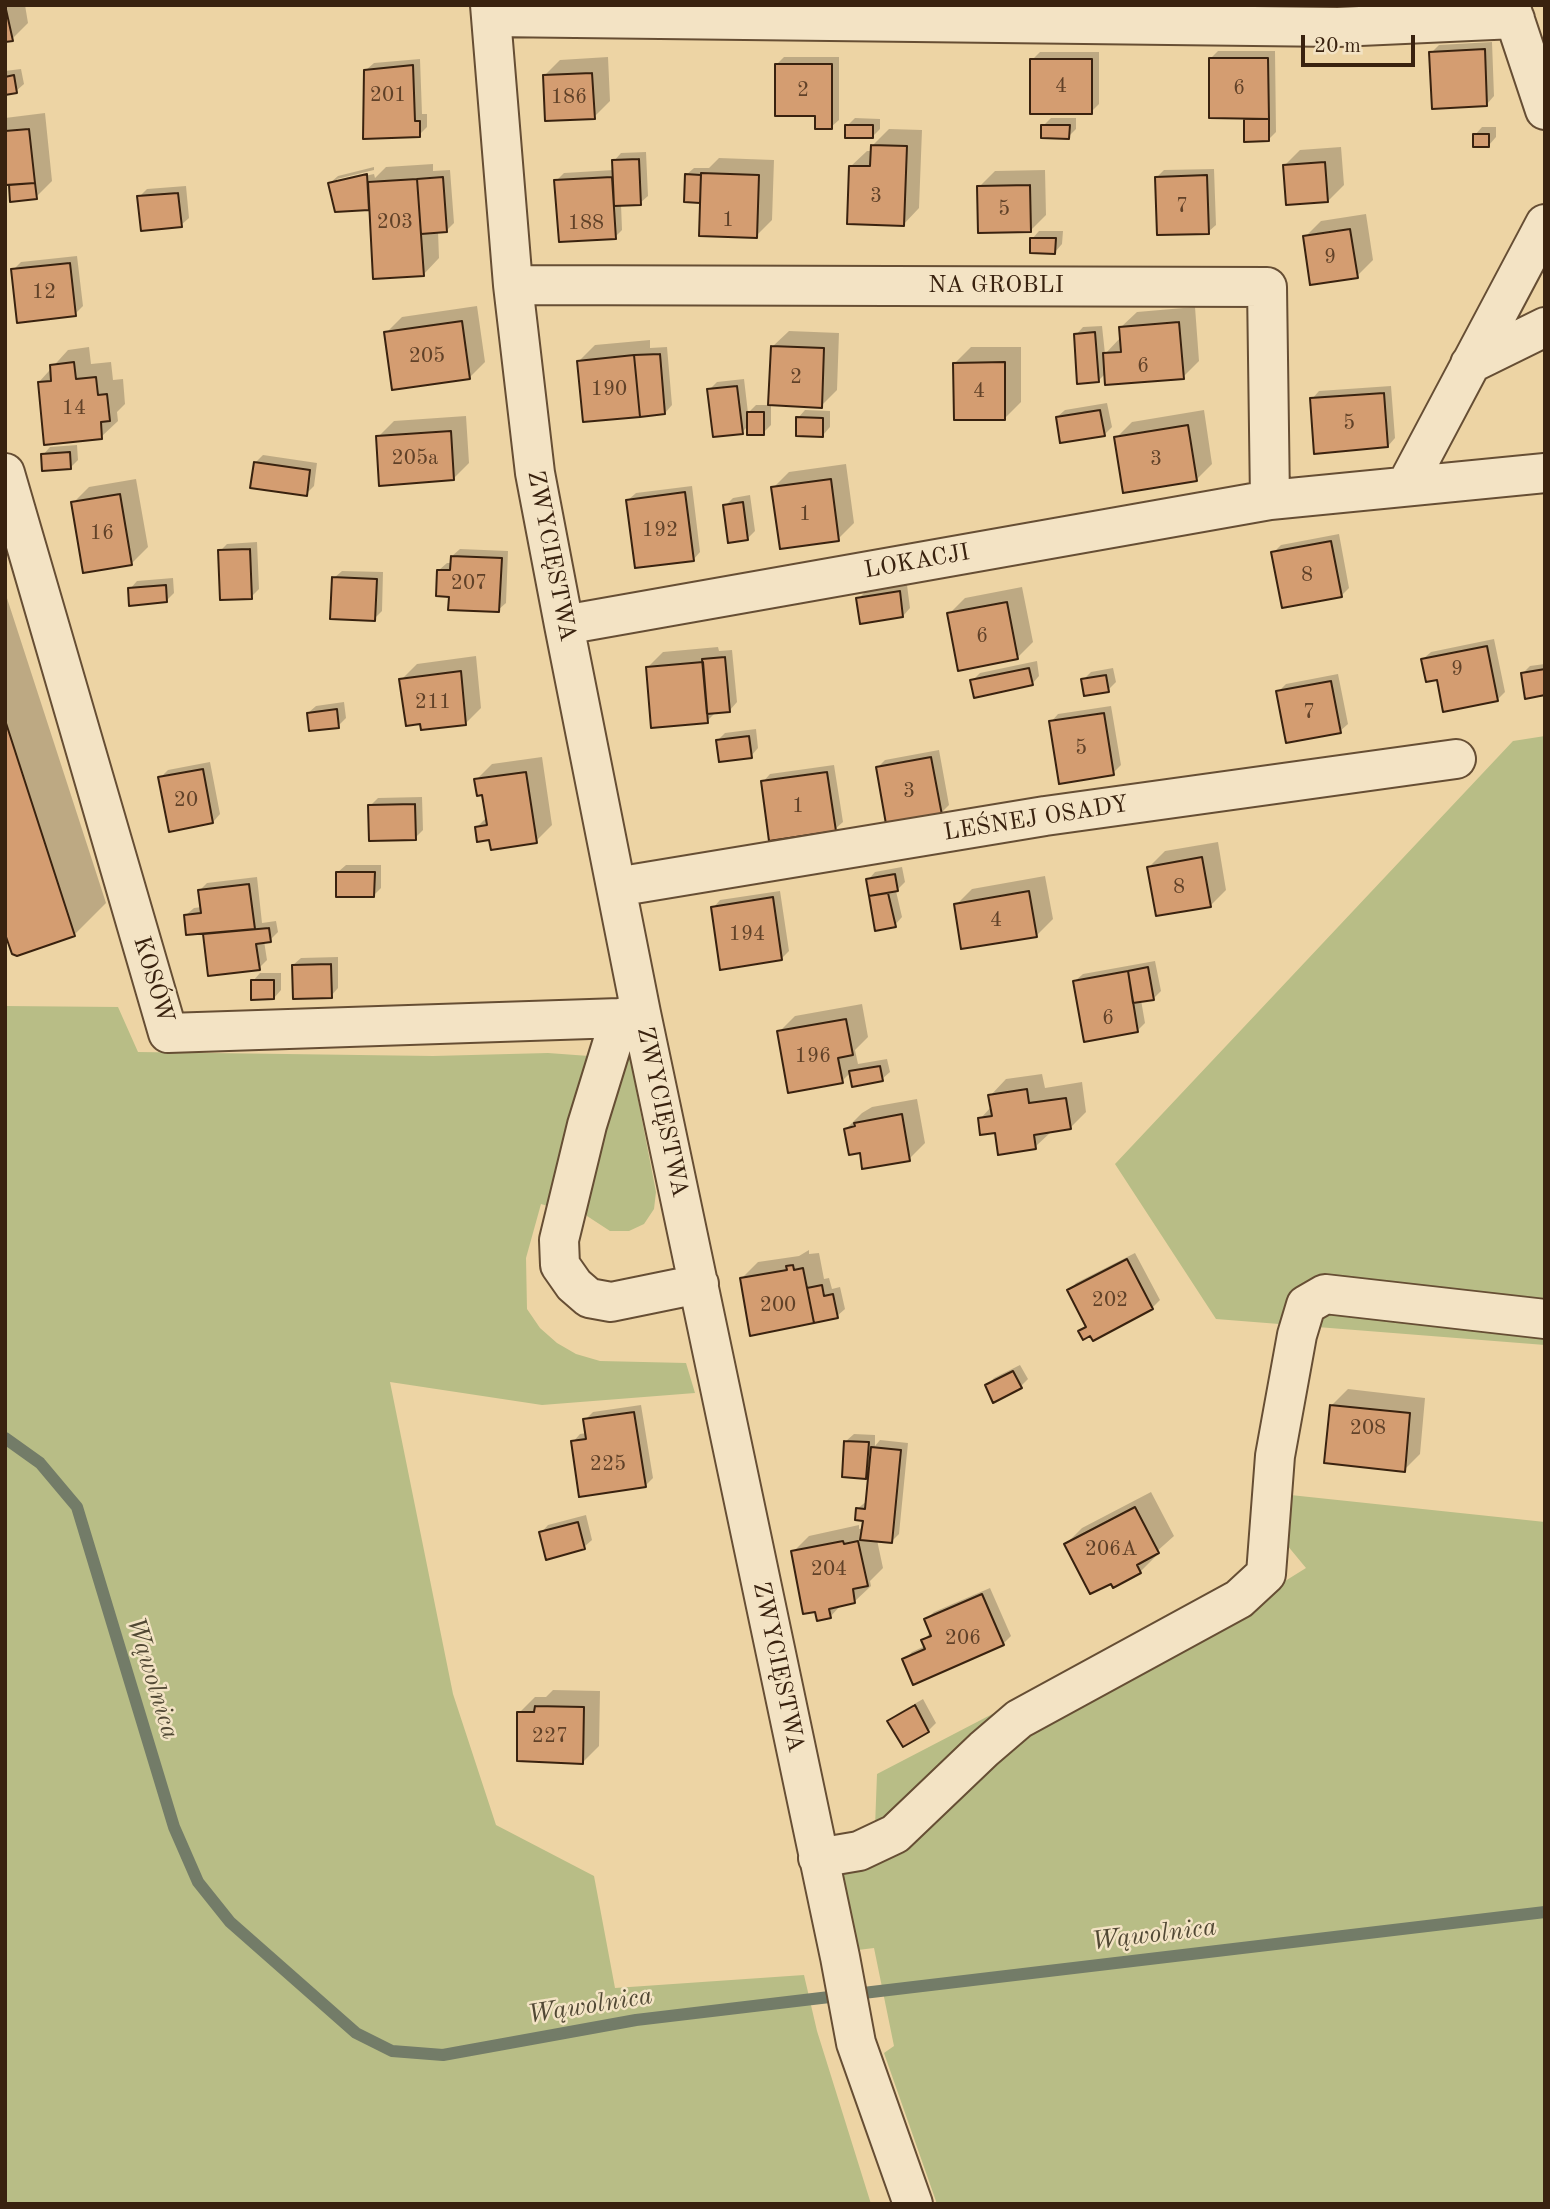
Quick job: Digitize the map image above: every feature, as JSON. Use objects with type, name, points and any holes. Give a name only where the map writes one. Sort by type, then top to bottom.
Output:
[{"type":"street","points":[[491,11],[1338,27],[1512,12],[1545,110]]},
{"type":"street","name":"ZWYCIĘSTWA","points":[[491,11],[513,285],[535,472],[616,887],[630,1016],[699,1284],[856,2043],[912,2204]]},
{"type":"street","points":[[1406,486],[1545,224]]},
{"type":"street","name":"NA GROBLI","points":[[513,285],[1267,287],[1270,500]]},
{"type":"street","points":[[1470,364],[1545,327]]},
{"type":"street","name":"KOSÓW","points":[[5,473],[168,1033],[630,1016]]},
{"type":"street","name":"LOKACJI","points":[[564,625],[1270,500],[1545,473]]},
{"type":"street","name":"LEŚNEJ OSADY","points":[[616,887],[1045,816],[1456,760]]},
{"type":"street","points":[[630,1016],[587,1125],[559,1240],[560,1265],[574,1285],[589,1298],[611,1302],[699,1284]]},
{"type":"street","points":[[818,1858],[859,1851],[895,1834],[1019,1719],[1239,1599],[1266,1574],[1275,1456],[1297,1335],[1306,1305],[1325,1294],[1545,1319]]},
{"type":"green space","points":[[1545,736],[1545,1345],[1216,1319],[1115,1164],[1513,741]]},
{"type":"green space","points":[[5,1006],[118,1007],[138,1052],[433,1056],[548,1053],[589,1056],[551,1207],[541,1204],[526,1258],[527,1309],[540,1328],[557,1343],[576,1354],[600,1361],[686,1363],[695,1393],[542,1405],[390,1382],[453,1694],[496,1825],[594,1876],[615,1988],[804,1975],[817,2031],[871,2204],[5,2204]]},
{"type":"green space","points":[[628,1048],[656,1192],[654,1209],[644,1224],[629,1231],[610,1231],[587,1216],[583,1205]]},
{"type":"green space","points":[[1281,1494],[1545,1522],[1545,2204],[937,2204],[884,2053],[894,2046],[874,1948],[858,1950],[840,1876],[898,1844],[1030,1726],[1253,1601],[1306,1568],[1282,1539]]},
{"type":"green space","points":[[1027,1696],[875,1827],[877,1774]]},
{"type":"building","points":[[5,5],[13,41],[5,42]]},
{"type":"building","points":[[1485,49],[1487,106],[1432,109],[1429,52]]},
{"type":"building","points":[[1209,58],[1268,58],[1269,119],[1209,118]]},
{"type":"building","points":[[1030,59],[1092,59],[1092,114],[1030,114]]},
{"type":"building","points":[[775,64],[832,64],[832,129],[815,129],[815,116],[775,116]]},
{"type":"building","points":[[413,65],[415,121],[420,121],[420,137],[363,139],[364,70]]},
{"type":"building","points":[[592,73],[595,119],[545,121],[543,75]]},
{"type":"building","points":[[14,75],[17,93],[5,95],[5,77]]},
{"type":"building","points":[[1244,119],[1269,119],[1269,141],[1244,142]]},
{"type":"building","points":[[845,125],[873,125],[873,138],[845,138]]},
{"type":"building","points":[[1041,125],[1070,125],[1069,139],[1041,138]]},
{"type":"building","points":[[29,129],[35,183],[5,185],[5,131]]},
{"type":"building","points":[[1473,134],[1489,134],[1489,147],[1473,147]]},
{"type":"building","points":[[871,145],[907,146],[904,226],[847,224],[849,166],[870,166]]},
{"type":"building","points":[[639,159],[641,205],[614,206],[612,160]]},
{"type":"building","points":[[1325,162],[1328,202],[1286,205],[1283,165]]},
{"type":"building","points":[[701,173],[759,175],[757,238],[699,236]]},
{"type":"building","points":[[367,174],[369,210],[335,212],[328,183]]},
{"type":"building","points":[[685,174],[701,175],[700,203],[684,202]]},
{"type":"building","points":[[1207,175],[1209,234],[1157,235],[1155,177]]},
{"type":"building","points":[[443,177],[447,232],[421,234],[417,179]]},
{"type":"building","points":[[612,177],[616,239],[559,242],[554,180]]},
{"type":"building","points":[[417,179],[424,276],[373,279],[368,182]]},
{"type":"building","points":[[35,183],[37,199],[10,202],[9,185]]},
{"type":"building","points":[[1030,185],[1031,232],[978,233],[977,186]]},
{"type":"building","points":[[178,193],[182,227],[141,231],[137,196]]},
{"type":"building","points":[[1350,229],[1358,278],[1310,285],[1303,236]]},
{"type":"building","points":[[1030,238],[1056,238],[1055,254],[1030,253]]},
{"type":"building","points":[[70,263],[76,316],[17,323],[11,269]]},
{"type":"building","points":[[462,321],[470,379],[392,390],[384,332]]},
{"type":"building","points":[[1179,322],[1184,379],[1105,385],[1103,353],[1121,352],[1119,327]]},
{"type":"building","points":[[1095,332],[1099,382],[1077,384],[1074,334]]},
{"type":"building","points":[[771,346],[824,348],[822,408],[768,405]]},
{"type":"building","points":[[660,354],[665,414],[640,417],[634,355]]},
{"type":"building","points":[[634,355],[640,417],[583,422],[577,361]]},
{"type":"building","points":[[74,362],[76,379],[96,377],[98,395],[107,394],[110,421],[101,422],[102,439],[44,445],[38,382],[51,381],[50,365]]},
{"type":"building","points":[[1005,362],[1005,420],[954,420],[953,363]]},
{"type":"building","points":[[737,386],[743,434],[713,437],[707,389]]},
{"type":"building","points":[[1384,393],[1388,447],[1314,454],[1310,398]]},
{"type":"building","points":[[1100,410],[1105,436],[1060,443],[1056,417]]},
{"type":"building","points":[[747,412],[764,412],[764,435],[747,435]]},
{"type":"building","points":[[796,417],[823,418],[823,437],[796,436]]},
{"type":"building","points":[[1188,425],[1197,481],[1123,493],[1114,437]]},
{"type":"building","points":[[451,431],[454,480],[379,486],[376,436]]},
{"type":"building","points":[[70,452],[71,469],[42,471],[41,454]]},
{"type":"building","points":[[254,462],[310,470],[307,496],[250,488]]},
{"type":"building","points":[[831,479],[839,541],[780,549],[771,487]]},
{"type":"building","points":[[685,492],[694,561],[635,568],[626,500]]},
{"type":"building","points":[[120,494],[132,565],[83,573],[71,502]]},
{"type":"building","points":[[743,502],[748,540],[728,543],[723,505]]},
{"type":"building","points":[[1331,541],[1342,597],[1282,608],[1271,552]]},
{"type":"building","points":[[250,549],[252,599],[220,600],[218,550]]},
{"type":"building","points":[[451,556],[502,558],[499,612],[448,610],[449,597],[436,596],[437,570],[450,570]]},
{"type":"building","points":[[332,577],[377,579],[375,621],[330,619]]},
{"type":"building","points":[[166,585],[167,602],[129,606],[128,588]]},
{"type":"building","points":[[900,591],[903,617],[860,624],[856,598]]},
{"type":"building","points":[[1007,602],[1018,659],[958,671],[947,613]]},
{"type":"building","points":[[1487,646],[1498,701],[1443,712],[1437,680],[1426,682],[1421,659]]},
{"type":"building","points":[[725,657],[730,712],[707,714],[702,659]]},
{"type":"building","points":[[703,662],[708,723],[651,728],[646,667]]},
{"type":"building","points":[[1029,668],[1033,685],[974,698],[970,680]]},
{"type":"building","points":[[1545,669],[1545,695],[1525,699],[1521,673]]},
{"type":"building","points":[[461,671],[466,725],[421,730],[420,724],[406,726],[399,679]]},
{"type":"building","points":[[1106,675],[1109,692],[1084,696],[1081,679]]},
{"type":"building","points":[[1331,681],[1341,733],[1286,743],[1276,691]]},
{"type":"building","points":[[337,709],[339,728],[309,731],[307,713]]},
{"type":"building","points":[[1104,713],[1114,775],[1059,784],[1049,721]]},
{"type":"building","points":[[5,720],[75,936],[17,956],[12,954],[5,934]]},
{"type":"building","points":[[749,736],[752,758],[719,762],[716,740]]},
{"type":"building","points":[[931,757],[942,815],[886,824],[876,767]]},
{"type":"building","points":[[203,769],[213,823],[169,832],[158,777]]},
{"type":"building","points":[[526,772],[537,843],[491,850],[489,840],[477,842],[475,827],[487,825],[482,795],[477,796],[474,779]]},
{"type":"building","points":[[827,772],[836,831],[769,841],[761,781]]},
{"type":"building","points":[[415,804],[416,840],[369,841],[368,805]]},
{"type":"building","points":[[1202,857],[1211,907],[1156,916],[1147,867]]},
{"type":"building","points":[[336,872],[375,872],[374,897],[336,897]]},
{"type":"building","points":[[895,874],[898,891],[869,896],[866,879]]},
{"type":"building","points":[[249,884],[255,929],[186,935],[184,915],[201,913],[198,890]]},
{"type":"building","points":[[1029,891],[1037,937],[961,949],[954,904]]},
{"type":"building","points":[[888,893],[896,927],[875,931],[869,896]]},
{"type":"building","points":[[773,897],[782,960],[720,970],[711,907]]},
{"type":"building","points":[[269,928],[271,942],[256,944],[260,970],[208,976],[203,934]]},
{"type":"building","points":[[331,964],[332,998],[293,999],[292,965]]},
{"type":"building","points":[[1148,967],[1154,1000],[1133,1003],[1128,971]]},
{"type":"building","points":[[1128,971],[1138,1032],[1084,1042],[1073,981]]},
{"type":"building","points":[[251,980],[274,980],[274,999],[251,1000]]},
{"type":"building","points":[[846,1019],[853,1055],[838,1058],[843,1083],[788,1093],[777,1031]]},
{"type":"building","points":[[880,1066],[883,1081],[852,1087],[849,1071]]},
{"type":"building","points":[[1027,1089],[1029,1103],[1066,1098],[1071,1129],[1034,1135],[1036,1149],[998,1155],[995,1133],[980,1135],[978,1118],[992,1116],[988,1095]]},
{"type":"building","points":[[902,1114],[910,1161],[862,1169],[860,1153],[849,1155],[844,1129],[855,1126],[854,1123]]},
{"type":"building","points":[[1127,1259],[1153,1309],[1093,1341],[1090,1336],[1083,1340],[1078,1331],[1086,1327],[1067,1290]]},
{"type":"building","points":[[793,1265],[794,1270],[803,1268],[814,1323],[750,1336],[740,1278],[787,1270],[786,1266]]},
{"type":"building","points":[[822,1285],[824,1296],[833,1294],[838,1318],[814,1323],[807,1288]]},
{"type":"building","points":[[1013,1371],[1022,1388],[993,1403],[985,1385]]},
{"type":"building","points":[[1330,1405],[1410,1413],[1405,1472],[1324,1463]]},
{"type":"building","points":[[634,1412],[646,1487],[579,1497],[571,1441],[586,1439],[583,1419]]},
{"type":"building","points":[[844,1441],[869,1442],[866,1479],[842,1477]]},
{"type":"building","points":[[871,1447],[901,1450],[892,1543],[860,1540],[863,1521],[855,1520],[856,1508],[865,1509]]},
{"type":"building","points":[[1135,1507],[1159,1553],[1137,1565],[1141,1573],[1113,1588],[1111,1584],[1090,1594],[1064,1544]]},
{"type":"building","points":[[578,1522],[585,1549],[546,1560],[539,1532]]},
{"type":"building","points":[[843,1541],[844,1544],[858,1541],[868,1586],[853,1589],[855,1603],[829,1609],[831,1618],[817,1621],[815,1612],[803,1614],[791,1551]]},
{"type":"building","points":[[982,1594],[1004,1645],[913,1685],[902,1659],[925,1649],[921,1640],[931,1636],[924,1619]]},
{"type":"building","points":[[915,1705],[929,1732],[903,1747],[887,1721]]},
{"type":"building","points":[[535,1706],[584,1707],[583,1764],[517,1761],[517,1712],[534,1712]]},
{"type":"waterway","name":"Wąwolnica","points":[[5,1438],[40,1463],[77,1507],[174,1827],[198,1882],[230,1922],[356,2033],[392,2051],[443,2055],[636,2020],[1545,1912]]}]
